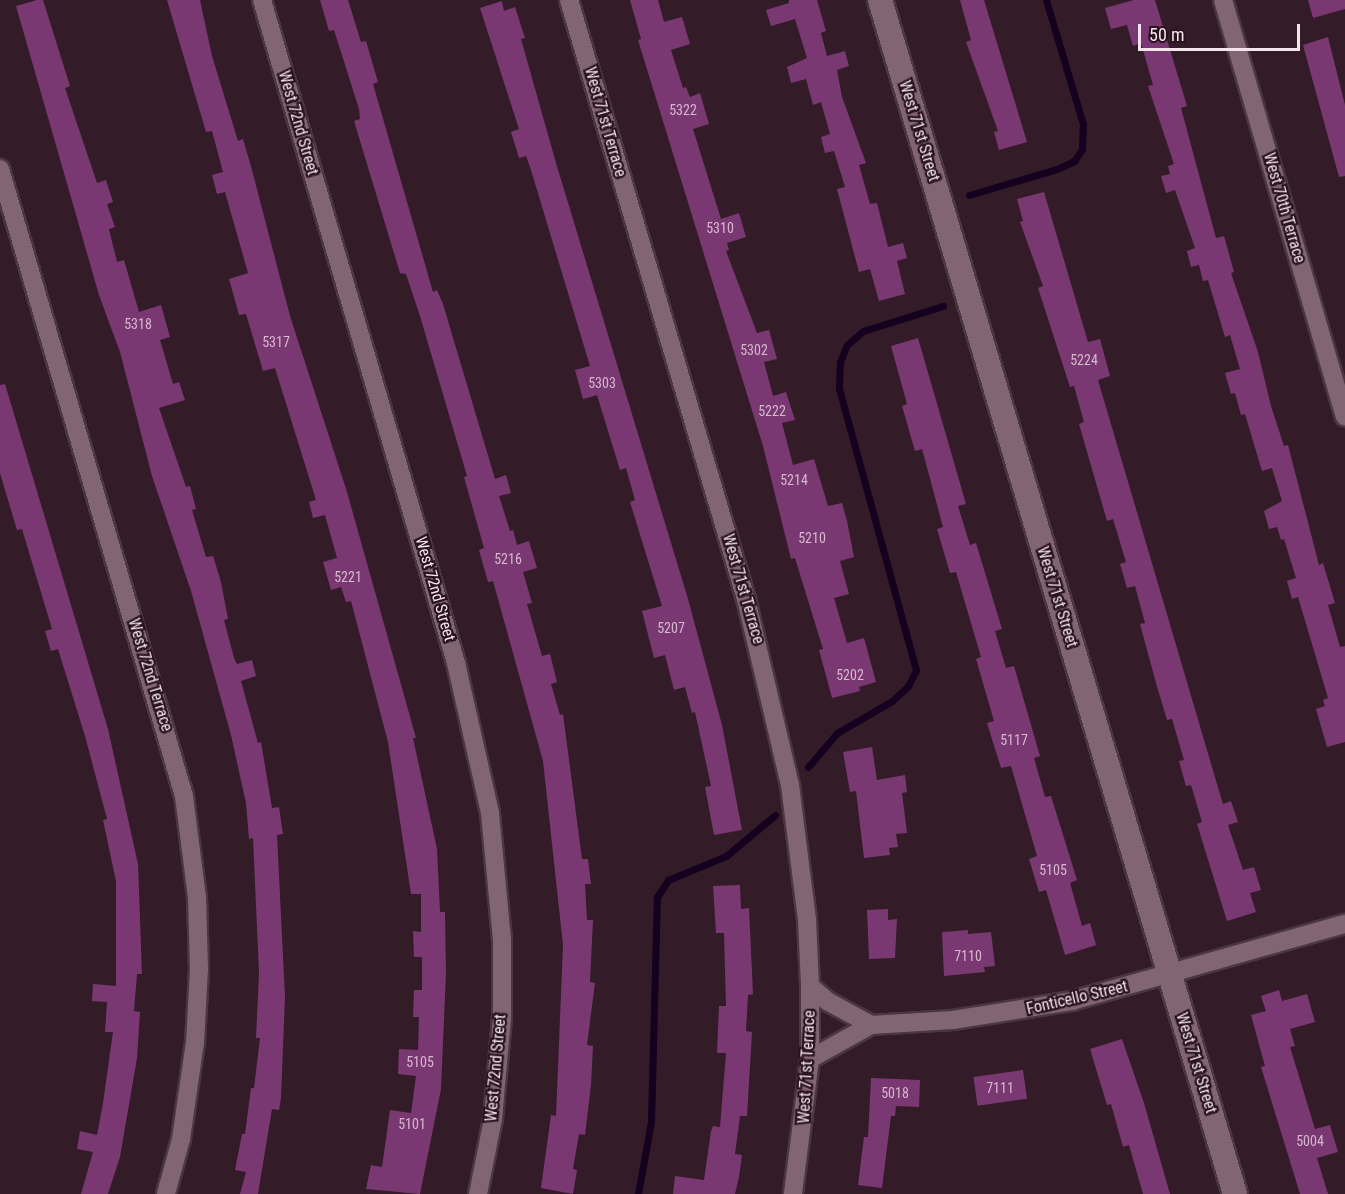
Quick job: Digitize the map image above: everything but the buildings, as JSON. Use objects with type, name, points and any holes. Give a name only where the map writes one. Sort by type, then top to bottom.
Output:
[{"type":"street","name":"West 72nd Street","points":[[262,0],[456,663],[490,813],[502,939],[502,1018],[493,1119],[478,1194]]},
{"type":"street","name":"West 71st Terrace","points":[[569,0],[773,697],[800,847],[810,986],[810,1059],[794,1194]]},
{"type":"street","name":"West 71st Street","points":[[880,0],[1234,1194]]},
{"type":"street","name":"West 70th Terrace","points":[[1223,0],[1345,416]]},
{"type":"street","name":"West 72nd Terrace","points":[[0,169],[184,796],[197,897],[199,969],[194,1053],[181,1139],[166,1194]]},
{"type":"street","name":"Fonticello Street","points":[[810,1059],[871,1024],[1006,1013],[1072,1001],[1345,924]]},
{"type":"street","points":[[810,986],[827,1001],[871,1024]]},
{"type":"waterway","points":[[969,195],[1057,169],[1074,161],[1082,149],[1083,124],[1046,0]]},
{"type":"waterway","points":[[808,767],[837,733],[892,701],[908,686],[916,670],[839,388],[840,362],[847,345],[863,331],[943,306]]},
{"type":"waterway","points":[[638,1194],[651,1122],[657,897],[668,880],[726,856],[775,815]]}]
